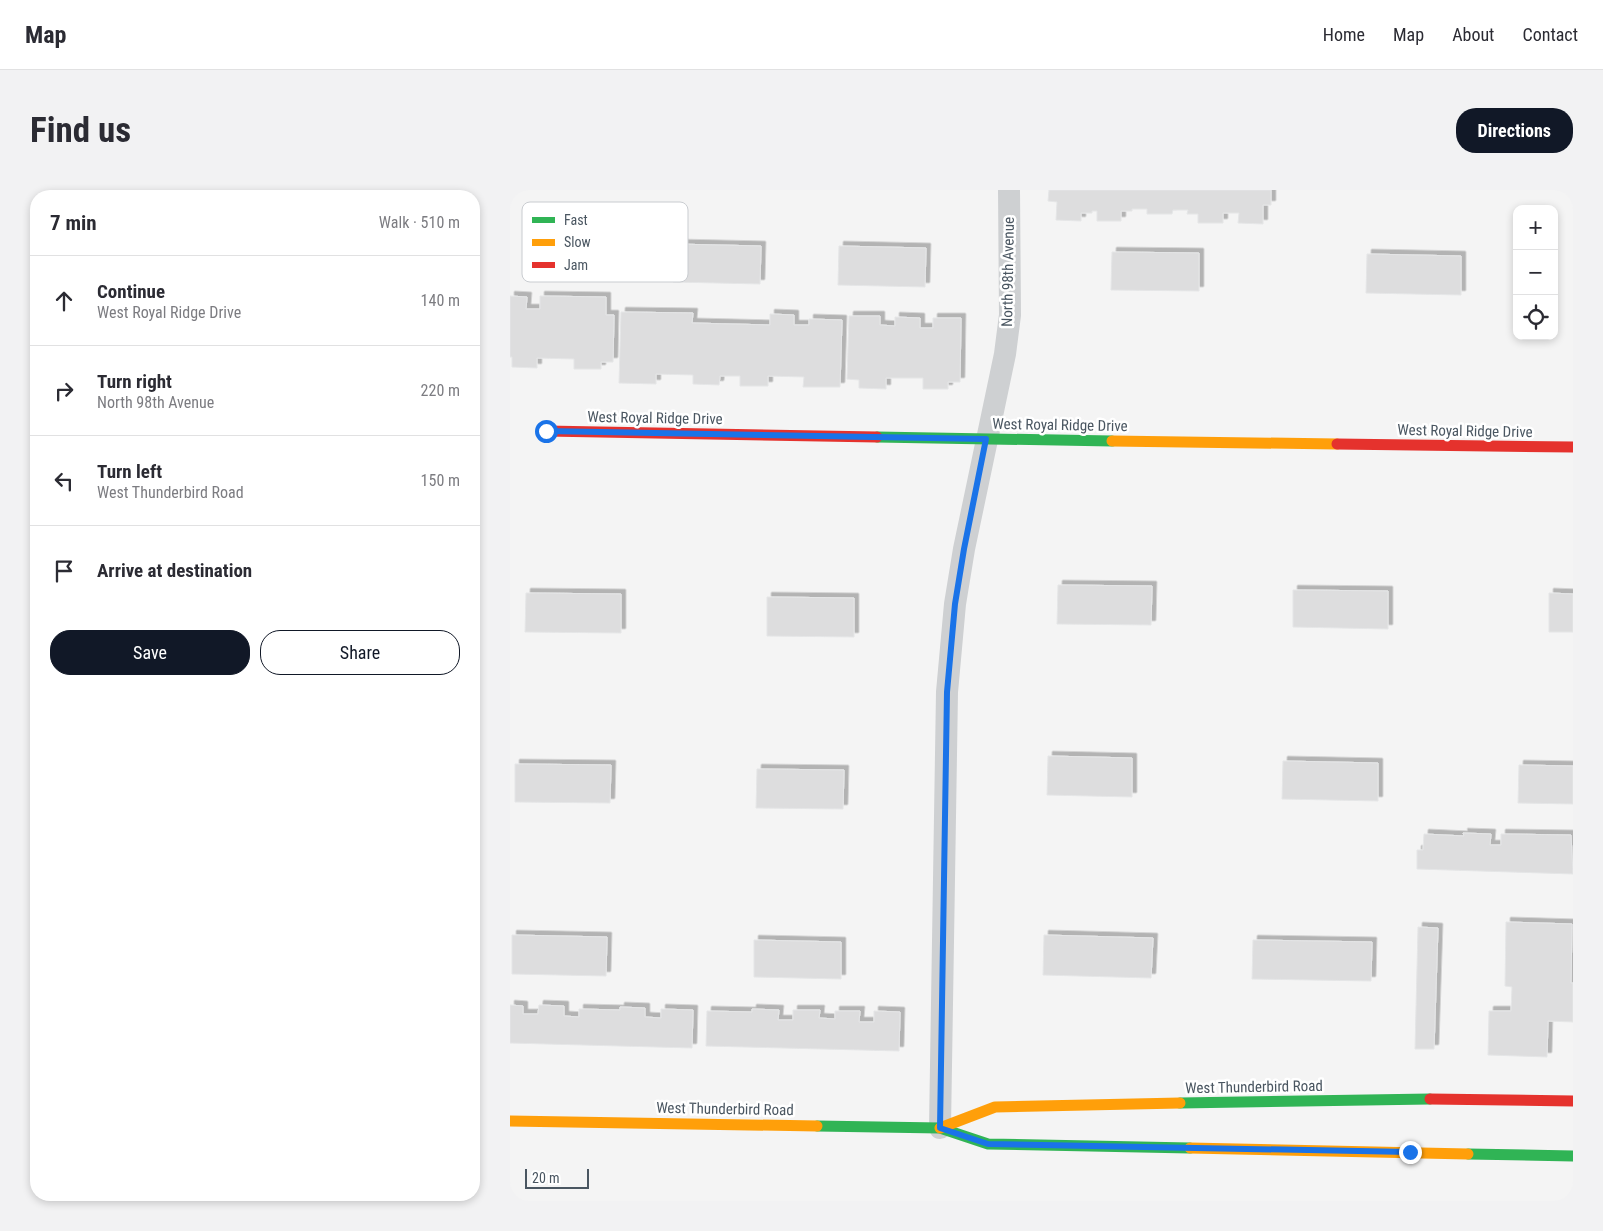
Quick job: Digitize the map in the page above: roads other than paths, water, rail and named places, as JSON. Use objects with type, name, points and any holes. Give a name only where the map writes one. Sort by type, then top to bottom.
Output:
[{"type":"main road","name":"West Royal Ridge Drive","points":[[546,431],[1573,447]]},
{"type":"main road","name":"West Thunderbird Road","points":[[940,1128],[996,1107],[1416,1099],[1573,1101]]},
{"type":"main road","name":"West Thunderbird Road","points":[[510,1120],[940,1128],[988,1144],[1573,1156]]},
{"type":"street","name":"North 98th Avenue","points":[[940,1128],[947,692],[955,604],[964,549],[1005,354],[1010,315],[1009,190]]}]
